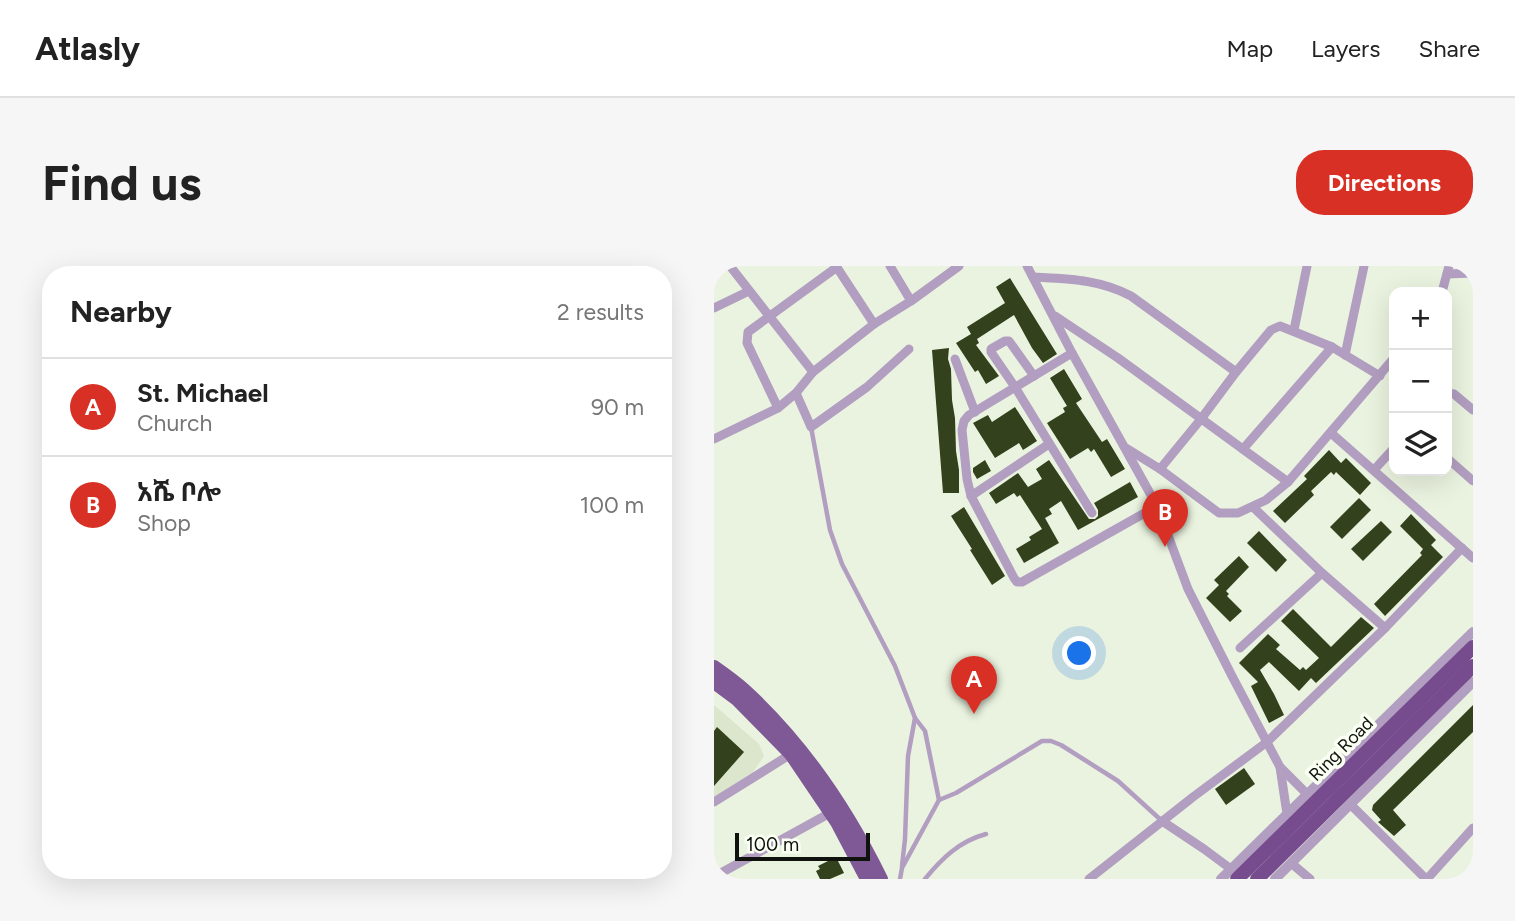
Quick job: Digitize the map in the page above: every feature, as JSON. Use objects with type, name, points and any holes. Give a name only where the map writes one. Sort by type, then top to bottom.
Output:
[{"type":"highway","name":"Ring Road","points":[[1234,874],[1473,647]]},
{"type":"highway","name":"Ring Road","points":[[1257,879],[1473,666]]},
{"type":"main road","points":[[714,667],[744,690],[786,734],[815,779],[830,813],[867,879]]},
{"type":"main road","points":[[714,682],[737,699],[847,816],[881,879]]},
{"type":"street","points":[[731,266],[813,372]]},
{"type":"street","points":[[890,266],[911,301]]},
{"type":"street","points":[[715,436],[778,408],[796,393],[813,372],[874,324],[959,266]]},
{"type":"street","points":[[1027,266],[1157,506],[1188,589],[1232,676],[1280,766],[1307,794]]},
{"type":"street","points":[[1294,330],[1307,266]]},
{"type":"street","points":[[1345,355],[1364,266]]},
{"type":"street","points":[[778,408],[747,343],[748,331],[836,267],[874,324]]},
{"type":"street","points":[[1443,287],[1448,270],[1473,273]]},
{"type":"street","points":[[1033,277],[1082,279],[1115,288],[1131,296],[1236,372]]},
{"type":"street","points":[[714,308],[749,291]]},
{"type":"street","points":[[1053,315],[1118,358],[1288,482]]},
{"type":"street","points":[[1160,469],[1271,330],[1280,326],[1332,347],[1380,376]]},
{"type":"street","points":[[1034,376],[1009,341],[991,349],[1092,513]]},
{"type":"street","points":[[1242,449],[1332,347]]},
{"type":"street","points":[[796,393],[811,427],[867,387],[909,349]]},
{"type":"street","points":[[1072,353],[975,411],[964,421],[962,430],[971,496],[1014,578],[1017,582],[1022,582],[1157,506]]},
{"type":"street","points":[[955,359],[975,411]]},
{"type":"street","points":[[1124,447],[1160,469],[1219,513],[1238,513],[1266,500],[1288,482],[1389,364]]},
{"type":"street","points":[[1452,394],[1473,410]]},
{"type":"street","points":[[1331,433],[1473,558]]},
{"type":"street","points":[[971,496],[1049,444]]},
{"type":"street","points":[[1374,470],[1389,454]]},
{"type":"street","points":[[1452,462],[1473,481]]},
{"type":"street","points":[[1253,507],[1385,628]]},
{"type":"street","points":[[1089,879],[1267,742],[1385,628],[1462,548]]},
{"type":"street","points":[[1240,648],[1322,573]]},
{"type":"street","points":[[1221,879],[1234,874],[1287,814],[1473,632]]},
{"type":"street","points":[[1275,879],[1473,682]]},
{"type":"street","points":[[714,802],[791,754]]},
{"type":"street","points":[[1280,766],[1287,814]]},
{"type":"street","points":[[1350,804],[1427,879],[1473,828]]},
{"type":"street","points":[[719,874],[830,813]]},
{"type":"street","points":[[1162,821],[1214,856],[1234,874]]},
{"type":"street","points":[[1291,863],[1310,879]]},
{"type":"lane","points":[[811,427],[830,530],[842,564],[895,666],[915,718],[925,731],[939,800]]},
{"type":"lane","points":[[900,879],[905,839],[908,756],[915,718]]},
{"type":"lane","points":[[902,868],[939,800],[956,793],[1042,741],[1061,745],[1118,781],[1162,821]]},
{"type":"lane","points":[[925,879],[947,855],[963,843],[986,834]]},
{"type":"shaded area","points":[[714,705],[759,744],[764,756],[753,772],[714,797]]},
{"type":"building","points":[[1010,278],[1057,354],[1043,363],[1014,315],[977,339],[979,343],[976,345],[999,376],[986,384],[956,343],[971,334],[967,327],[1005,303],[996,287]]},
{"type":"building","points":[[949,348],[959,493],[943,493],[932,350]]},
{"type":"building","points":[[1064,369],[1082,399],[1076,403],[1102,442],[1107,439],[1125,469],[1111,477],[1094,449],[1091,452],[1088,448],[1070,459],[1047,423],[1065,412],[1063,408],[1067,406],[1050,378]]},
{"type":"building","points":[[1015,407],[1037,441],[1023,450],[1019,443],[995,458],[973,423],[988,415],[992,422]]},
{"type":"building","points":[[1329,450],[1341,463],[1346,458],[1371,483],[1360,495],[1336,472],[1334,475],[1331,472],[1311,491],[1314,495],[1285,523],[1273,511],[1307,479],[1304,476]]},
{"type":"building","points":[[985,460],[991,471],[977,479],[973,468]]},
{"type":"building","points":[[1049,460],[1089,519],[1098,516],[1094,503],[1130,482],[1138,497],[1078,530],[1061,501],[1049,509],[1052,514],[1045,518],[1059,543],[1024,563],[1016,549],[1042,529],[1020,495],[1017,497],[1014,493],[996,504],[989,493],[1018,473],[1028,487],[1042,479],[1036,469]]},
{"type":"building","points":[[1359,498],[1371,510],[1342,539],[1330,527]]},
{"type":"building","points":[[964,507],[1005,576],[992,585],[951,516]]},
{"type":"building","points":[[1411,514],[1436,540],[1431,545],[1443,557],[1385,616],[1374,604],[1422,555],[1420,553],[1423,549],[1400,526]]},
{"type":"building","points":[[1381,521],[1392,532],[1363,561],[1351,549]]},
{"type":"building","points":[[1259,531],[1287,560],[1276,572],[1247,543]]},
{"type":"building","points":[[1239,556],[1249,567],[1226,591],[1229,594],[1227,596],[1242,611],[1230,622],[1206,598],[1219,585],[1214,580]]},
{"type":"building","points":[[1293,609],[1331,647],[1361,617],[1374,628],[1316,683],[1311,678],[1299,691],[1269,662],[1260,670],[1284,715],[1269,723],[1251,686],[1258,682],[1239,663],[1268,634],[1280,645],[1276,649],[1300,670],[1303,667],[1306,670],[1319,658],[1281,621]]},
{"type":"building","points":[[1473,705],[1473,732],[1393,810],[1406,825],[1394,836],[1378,822],[1381,820],[1372,810],[1373,805]]},
{"type":"building","points":[[717,727],[744,752],[714,786],[714,731]]},
{"type":"building","points":[[1244,768],[1255,784],[1226,805],[1215,789]]},
{"type":"building","points":[[836,857],[844,873],[830,879],[820,879],[816,871],[820,869],[818,866]]},
{"type":"place","name":"አሼ ቦሎ","points":[[1165,547]]},
{"type":"place","name":"St. Michael","points":[[974,714]]}]
